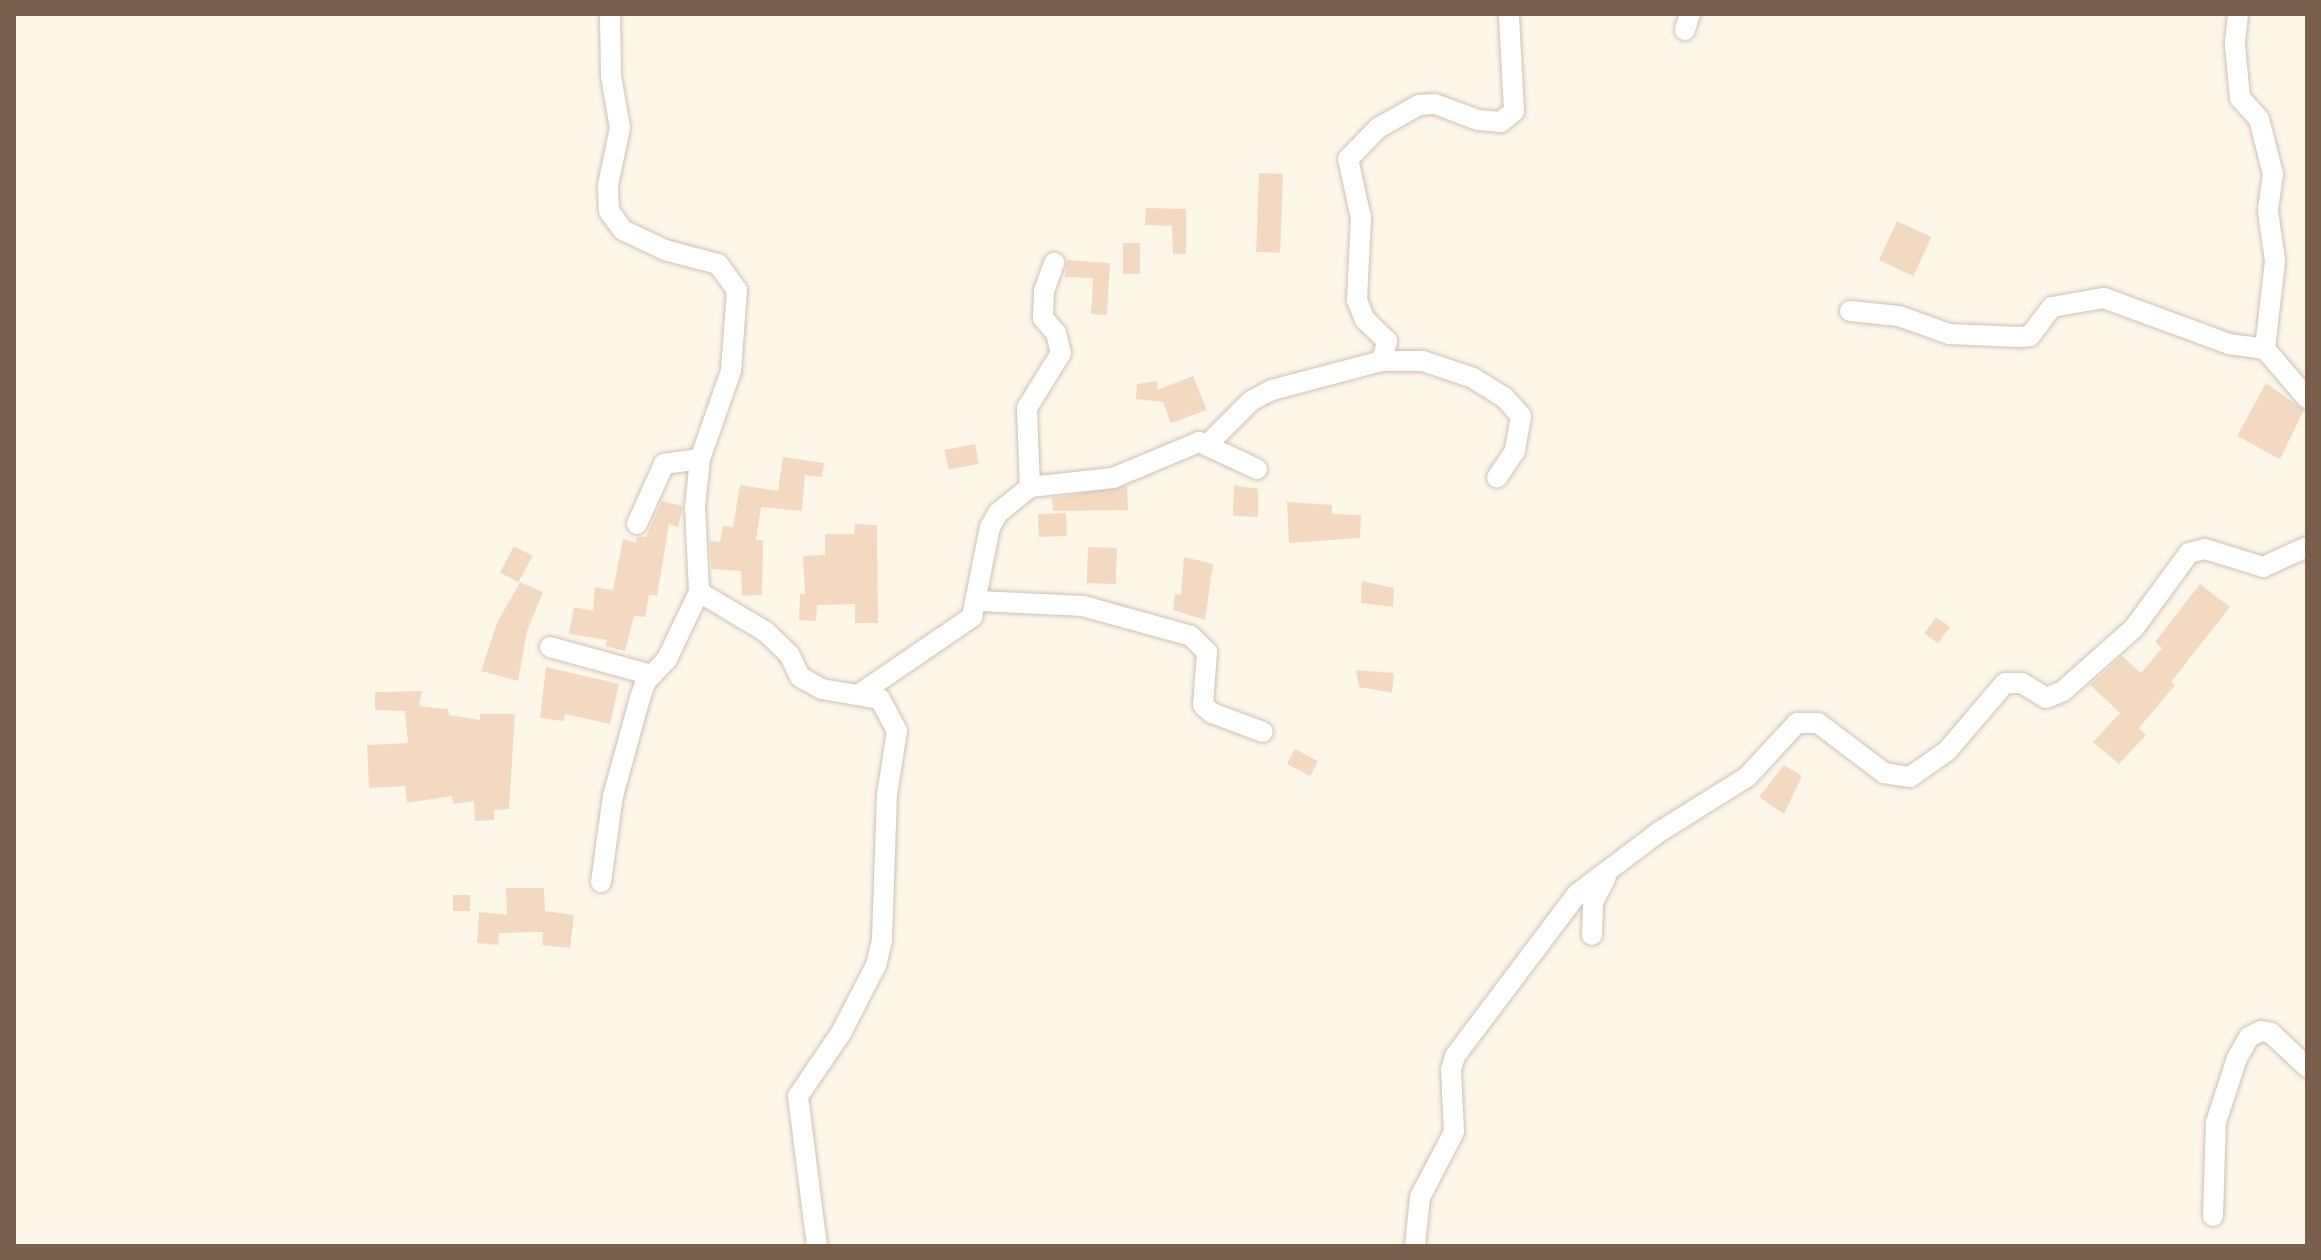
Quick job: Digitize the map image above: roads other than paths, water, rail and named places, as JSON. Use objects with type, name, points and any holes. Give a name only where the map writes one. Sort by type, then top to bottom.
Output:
[{"type":"street","points":[[601,882],[613,796],[640,698],[652,675],[667,659],[699,592],[695,507],[700,459],[731,371],[737,290],[718,264],[665,250],[623,230],[609,211],[608,185],[620,128],[611,76],[610,14]]},
{"type":"street","points":[[1382,361],[1387,341],[1365,320],[1357,300],[1361,218],[1346,170],[1348,159],[1378,128],[1419,105],[1435,104],[1478,120],[1501,122],[1514,111],[1509,14]]},
{"type":"street","points":[[2238,14],[2235,45],[2240,98],[2259,119],[2273,174],[2268,211],[2275,261],[2265,349]]},
{"type":"street","points":[[1030,487],[1027,408],[1061,353],[1056,333],[1043,318],[1044,291],[1054,263]]},
{"type":"street","points":[[1850,311],[1899,316],[1949,334],[2020,337],[2030,336],[2052,307],[2104,298],[2229,344],[2265,349],[2307,398]]},
{"type":"street","points":[[1209,443],[1251,401],[1272,390],[1382,361],[1423,361],[1450,369],[1504,397],[1521,416],[1521,431],[1497,478]]},
{"type":"street","points":[[861,693],[959,628],[979,601],[990,527],[998,513],[1030,487],[1113,478],[1184,446],[1209,443],[1257,469]]},
{"type":"street","points":[[637,524],[664,464],[700,459]]},
{"type":"street","points":[[1415,1246],[1420,1197],[1454,1132],[1451,1070],[1455,1056],[1562,908],[1659,832],[1747,777],[1797,723],[1818,723],[1884,773],[1910,777],[1947,751],[2005,683],[2022,683],[2046,698],[2063,691],[2134,628],[2189,553],[2205,549],[2263,567],[2307,547]]},
{"type":"street","points":[[699,592],[766,632],[789,654],[800,677],[822,689],[861,693],[880,699],[897,731],[887,795],[882,940],[876,965],[841,1033],[798,1096],[817,1246]]},
{"type":"street","points":[[979,601],[1083,606],[1191,636],[1207,652],[1203,705],[1212,713],[1263,732]]},
{"type":"street","points":[[550,647],[652,675]]},
{"type":"street","points":[[1592,935],[1593,902],[1608,874]]},
{"type":"street","points":[[2213,1216],[2216,1122],[2237,1058],[2249,1037],[2261,1031],[2271,1033],[2307,1067]]}]
